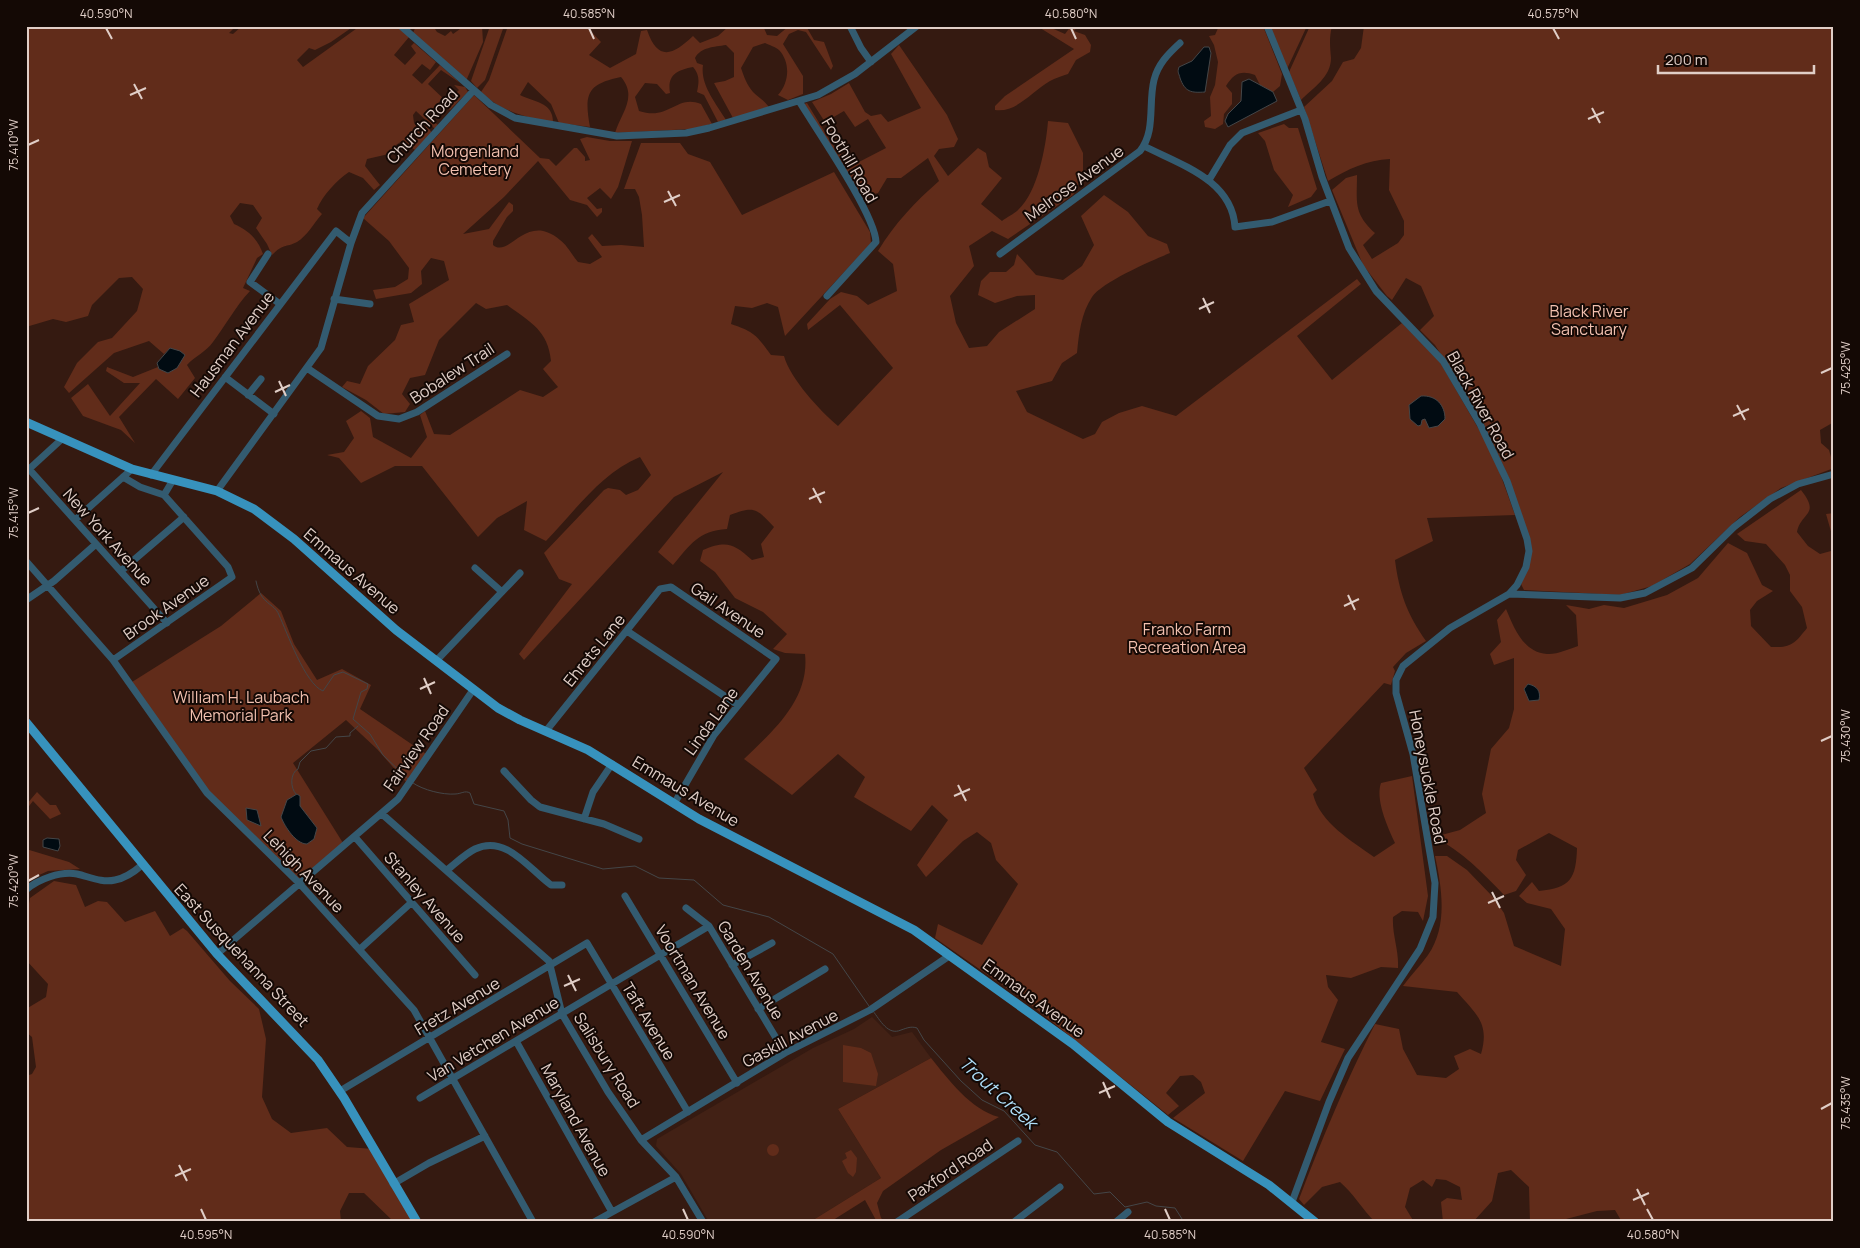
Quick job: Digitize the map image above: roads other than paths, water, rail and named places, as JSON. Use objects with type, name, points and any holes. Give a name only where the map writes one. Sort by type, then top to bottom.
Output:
[{"type":"main road","name":"Emmaus Avenue","points":[[26,422],[132,469],[217,491],[239,500],[270,519],[436,661],[505,712],[612,764],[674,804],[761,853],[891,917],[1073,1044],[1168,1122],[1292,1202],[1315,1222]]},
{"type":"main road","name":"East Susquehanna Street","points":[[26,722],[142,866],[217,954],[318,1060],[340,1091],[417,1222]]},
{"type":"street","points":[[400,26],[474,90]]},
{"type":"street","points":[[850,26],[861,48],[872,62]]},
{"type":"street","name":"Church Road","points":[[217,491],[307,368],[326,338],[334,299],[350,243],[358,222],[368,206],[474,90],[491,105],[516,118],[617,136],[698,131],[799,101],[839,84],[872,62],[917,26]]},
{"type":"street","name":"Black River Road","points":[[1267,26],[1301,110],[1330,201],[1349,248],[1367,278],[1387,304],[1443,361],[1480,424],[1507,481],[1528,547],[1526,567],[1517,585],[1509,594]]},
{"type":"street","name":"Melrose Avenue","points":[[1000,254],[1128,162],[1144,146],[1148,138],[1152,93],[1157,71],[1167,55],[1180,43]]},
{"type":"street","name":"Foothill Road","points":[[799,101],[876,232],[876,242],[827,296]]},
{"type":"street","points":[[1209,180],[1230,145],[1242,132],[1301,110]]},
{"type":"street","points":[[1144,146],[1209,180],[1219,188],[1229,201],[1235,227],[1272,222],[1330,201]]},
{"type":"street","name":"Hausman Avenue","points":[[151,475],[336,231],[350,243]]},
{"type":"street","points":[[268,254],[250,282],[280,304]]},
{"type":"street","points":[[334,299],[370,304]]},
{"type":"street","name":"Bobalew Trail","points":[[307,368],[378,416],[399,419],[417,412],[507,354]]},
{"type":"street","points":[[225,377],[274,414]]},
{"type":"street","points":[[248,394],[261,379]]},
{"type":"street","points":[[28,470],[63,438]]},
{"type":"street","points":[[75,520],[132,469]]},
{"type":"street","name":"New York Avenue","points":[[28,470],[167,623]]},
{"type":"street","points":[[1509,594],[1620,598],[1645,593],[1692,568],[1734,527],[1770,499],[1798,484],[1834,474]]},
{"type":"street","points":[[121,571],[184,517],[164,495],[140,487],[123,477]]},
{"type":"street","points":[[164,495],[173,480]]},
{"type":"street","name":"Brook Avenue","points":[[113,660],[230,579],[232,575],[184,517]]},
{"type":"street","points":[[26,600],[48,585],[96,544]]},
{"type":"street","name":"Lehigh Avenue","points":[[26,561],[113,660],[198,783],[299,883],[414,1010],[533,1222]]},
{"type":"street","points":[[474,568],[501,591]]},
{"type":"street","points":[[436,661],[520,572]]},
{"type":"street","name":"Ehrets Lane","points":[[546,731],[660,589],[665,586]]},
{"type":"street","name":"Gail Avenue","points":[[665,586],[671,587],[776,659]]},
{"type":"street","name":"Honeysuckle Road","points":[[1292,1202],[1332,1093],[1348,1058],[1420,949],[1434,917],[1435,884],[1413,754],[1396,693],[1397,675],[1403,666],[1432,641],[1509,594]]},
{"type":"street","points":[[627,631],[738,705]]},
{"type":"street","name":"Linda Lane","points":[[674,804],[709,742],[776,659]]},
{"type":"street","name":"Fairview Road","points":[[217,954],[382,814],[411,782],[473,690]]},
{"type":"street","points":[[584,819],[593,792],[612,764]]},
{"type":"street","points":[[504,771],[537,805],[604,824],[639,839]]},
{"type":"street","points":[[382,814],[549,961],[551,965]]},
{"type":"street","name":"Stanley Avenue","points":[[355,837],[475,975]]},
{"type":"street","points":[[447,870],[474,849],[494,846],[512,852],[551,885],[562,885]]},
{"type":"street","points":[[26,890],[48,878],[67,874],[100,880],[116,880],[130,875],[142,866]]},
{"type":"street","name":"Voortman Avenue","points":[[625,896],[737,1083]]},
{"type":"street","points":[[360,949],[412,902]]},
{"type":"street","name":"Garden Avenue","points":[[686,908],[709,926],[785,1053]]},
{"type":"street","name":"Van Vetchen Avenue","points":[[420,1098],[709,926]]},
{"type":"street","points":[[732,965],[772,943]]},
{"type":"street","name":"Fretz Avenue","points":[[340,1091],[587,944]]},
{"type":"street","name":"Taft Avenue","points":[[587,944],[688,1112]]},
{"type":"street","name":"Gaskill Avenue","points":[[641,1140],[785,1053],[872,1008],[949,956]]},
{"type":"street","name":"Salisbury Road","points":[[551,965],[562,1014],[608,1092],[641,1140],[676,1177],[703,1222]]},
{"type":"street","points":[[758,1008],[825,969]]},
{"type":"street","name":"Maryland Avenue","points":[[516,1041],[612,1212]]},
{"type":"street","points":[[393,1184],[429,1163],[485,1136]]},
{"type":"street","name":"Paxford Road","points":[[897,1222],[1018,1141]]},
{"type":"street","points":[[594,1222],[676,1177]]},
{"type":"street","points":[[1014,1222],[1060,1187]]},
{"type":"street","points":[[1116,1222],[1128,1212]]},
{"type":"waterway","name":"Trout Creek","points":[[256,581],[261,595],[277,611],[297,657],[316,686],[323,691],[334,675],[343,672],[368,684],[367,689],[361,692],[353,719],[370,734],[383,755],[408,779]]},
{"type":"waterway","points":[[296,794],[292,781],[293,774],[298,769],[300,762],[311,751],[326,748],[336,737],[350,736],[350,733],[358,726]]},
{"type":"waterway","name":"Trout Creek","points":[[413,783],[439,793],[455,794],[468,792],[474,804],[504,811],[508,820],[510,838],[522,844],[603,869],[635,866],[659,878],[694,880],[723,905],[769,917],[833,954],[869,1006]]},
{"type":"waterway","name":"Trout Creek","points":[[873,1011],[885,1026],[892,1031],[911,1027],[917,1028],[924,1040],[961,1081],[982,1100],[1004,1111],[1035,1145],[1057,1152],[1094,1194],[1110,1192],[1125,1207],[1147,1202],[1156,1206],[1175,1208],[1184,1222]]},
{"type":"park label","name":"Morgenland Cemetery","points":[[475,160]]},
{"type":"park label","name":"Black River Sanctuary","points":[[1589,320]]},
{"type":"park label","name":"Franko Farm Recreation Area","points":[[1187,638]]},
{"type":"park label","name":"William H. Laubach Memorial Park","points":[[241,706]]}]
